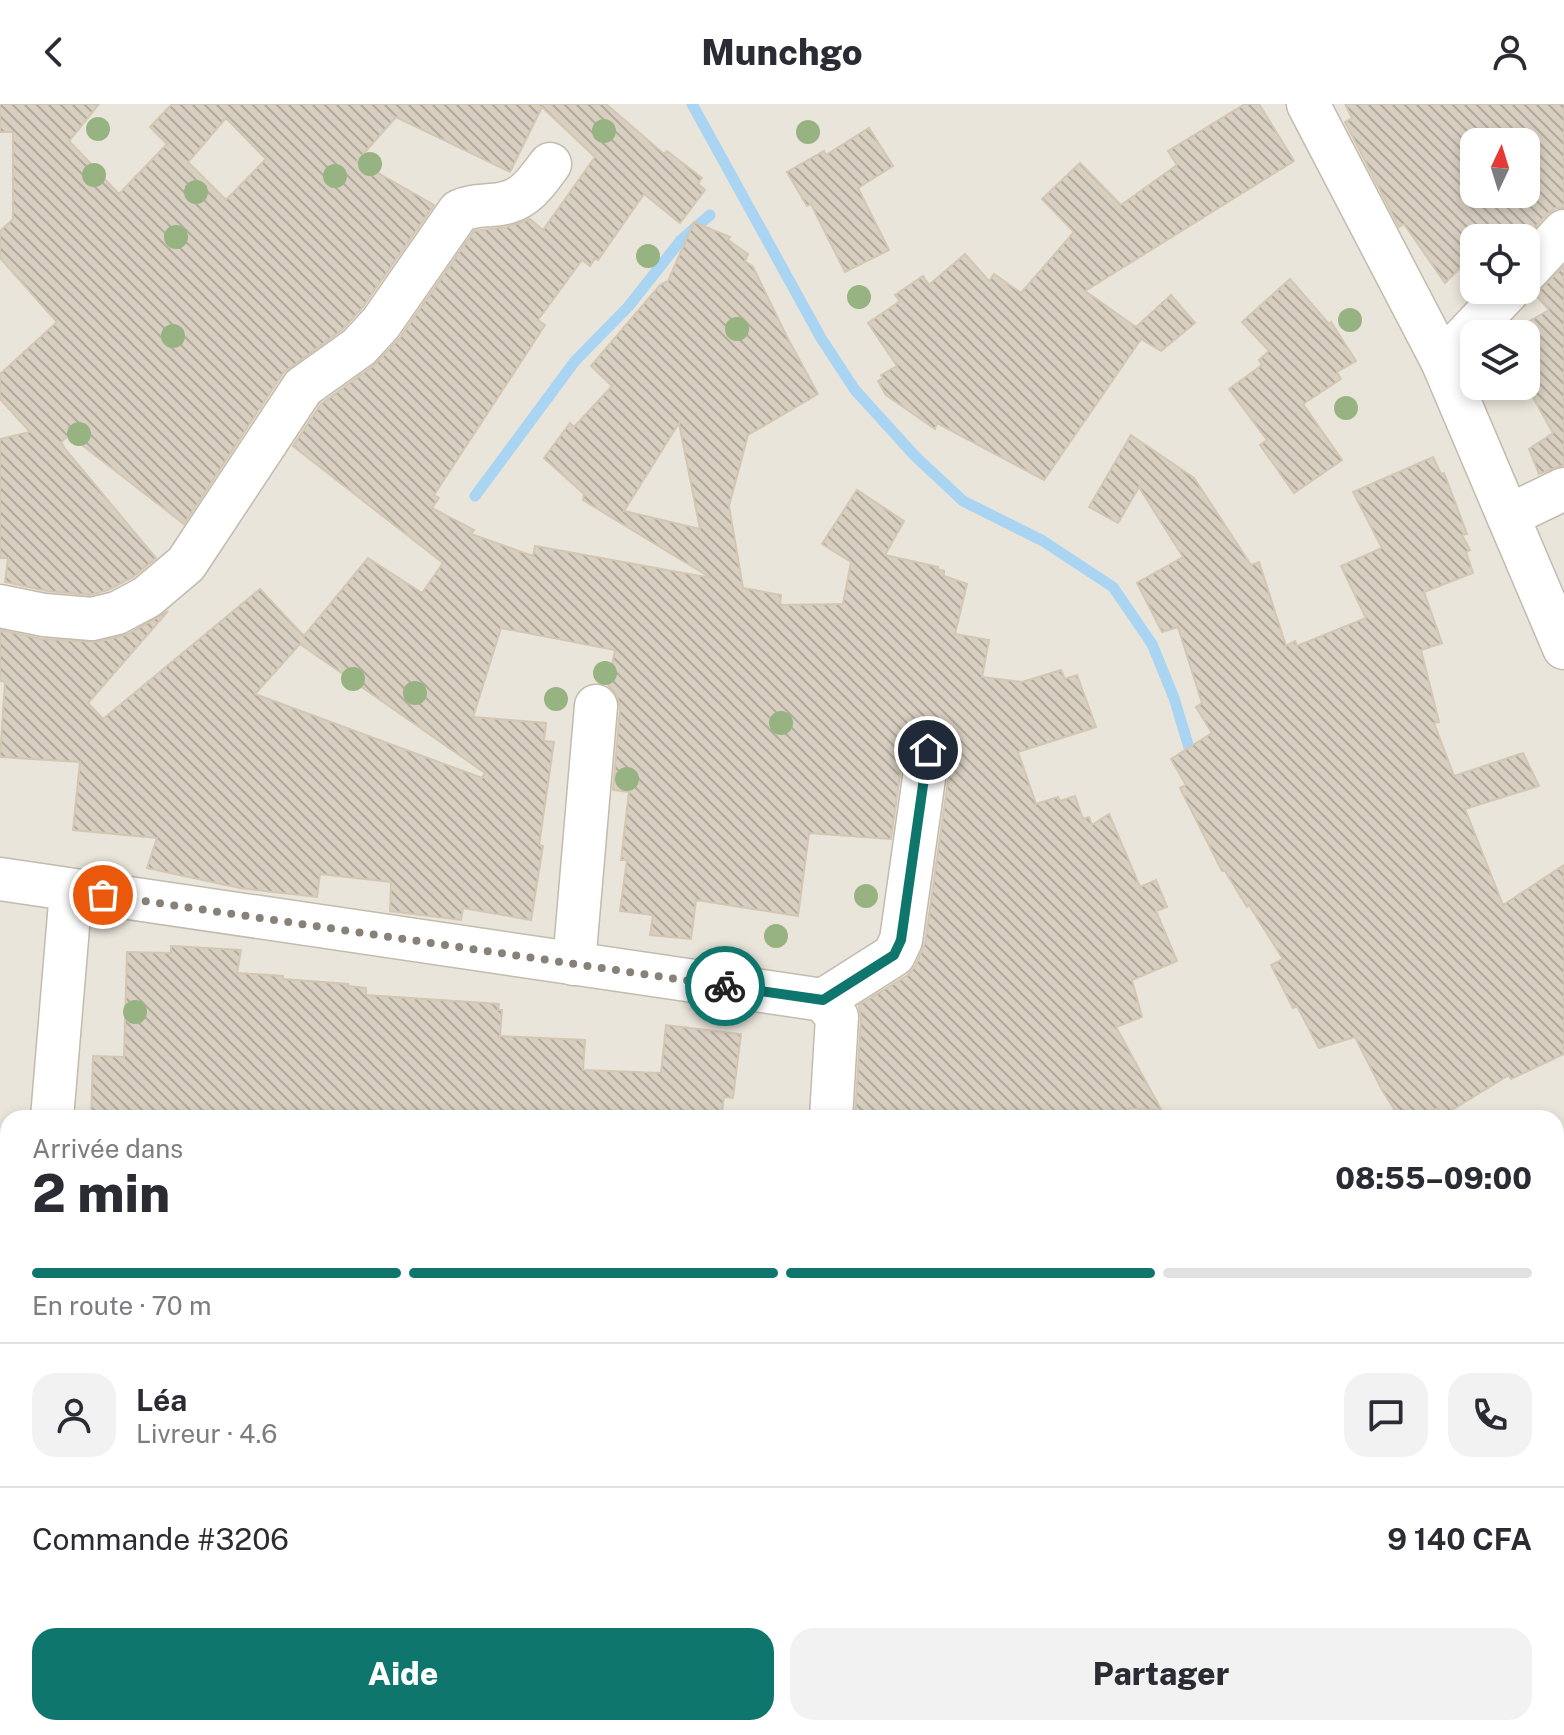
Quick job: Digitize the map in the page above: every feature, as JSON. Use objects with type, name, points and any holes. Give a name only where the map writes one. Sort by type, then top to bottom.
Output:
[{"type":"street","points":[[1308,104],[1442,361],[1564,648]]},
{"type":"street","points":[[0,606],[44,615],[92,619],[117,613],[147,597],[186,564],[303,387],[359,347],[381,323],[459,211],[469,206],[504,205],[527,194],[550,164]]},
{"type":"street","points":[[1540,257],[1564,231]]},
{"type":"street","points":[[1442,361],[1496,304]]},
{"type":"street","points":[[1508,516],[1564,489]]},
{"type":"street","points":[[574,964],[596,706]]},
{"type":"street","points":[[0,879],[823,1000],[894,955],[901,940],[928,750]]},
{"type":"street","points":[[53,1110],[71,891]]},
{"type":"street","points":[[823,1000],[837,1017],[831,1110]]},
{"type":"shaded area","points":[[0,104],[1564,104],[1564,1110],[0,1110]]},
{"type":"building","points":[[0,104],[99,104],[69,141],[95,168],[96,184],[102,176],[119,194],[167,144],[150,127],[172,104],[606,104],[664,154],[667,151],[702,178],[698,184],[705,190],[680,223],[644,194],[598,260],[595,258],[590,266],[582,260],[538,320],[545,325],[434,495],[439,498],[432,508],[474,530],[471,534],[533,556],[535,546],[711,578],[583,500],[584,494],[544,458],[570,423],[574,427],[612,386],[591,366],[660,285],[668,281],[694,222],[730,237],[728,240],[748,254],[745,261],[753,267],[818,394],[748,435],[729,506],[743,588],[781,595],[780,605],[843,604],[851,562],[822,544],[857,490],[904,521],[885,555],[938,567],[944,571],[944,576],[967,584],[955,634],[989,640],[982,677],[1022,682],[1061,670],[1065,679],[1077,675],[1096,727],[1018,752],[1036,804],[1058,797],[1060,801],[1075,796],[1083,819],[1089,817],[1092,825],[1109,814],[1140,887],[1156,880],[1167,907],[1156,911],[1177,961],[1132,980],[1142,1017],[1116,1027],[1161,1110],[855,1110],[861,1018],[859,1005],[908,975],[925,943],[952,753],[950,740],[932,726],[918,728],[904,746],[891,839],[809,833],[798,916],[696,900],[691,939],[650,935],[653,915],[620,911],[627,860],[621,860],[629,792],[613,790],[620,708],[617,695],[608,685],[615,650],[501,628],[473,717],[546,723],[544,741],[554,742],[539,845],[543,846],[531,920],[463,908],[461,920],[390,911],[391,882],[320,874],[317,897],[240,888],[147,868],[157,838],[73,830],[80,762],[0,757],[5,682],[0,681],[0,630],[42,639],[97,642],[128,634],[168,611],[88,703],[103,719],[260,589],[304,636],[368,558],[422,593],[443,563],[293,446],[321,404],[373,366],[399,339],[474,231],[507,227],[530,219],[543,230],[595,157],[542,107],[510,172],[396,117],[357,161],[434,205],[362,308],[343,329],[283,373],[184,524],[69,435],[61,442],[156,558],[133,577],[90,595],[47,591],[5,582],[8,558],[0,558],[0,439],[30,432],[0,399],[0,374],[57,322],[0,258],[0,231],[13,219],[13,132],[0,132]],"holes":[[[226,118],[266,159],[226,200],[188,162]],[[679,423],[700,529],[624,511]],[[300,644],[485,773],[482,778],[255,694]]]},
{"type":"building","points":[[1245,104],[1259,104],[1294,161],[1085,291],[1136,327],[1171,295],[1195,323],[1161,351],[1141,339],[1044,480],[937,423],[935,429],[886,395],[878,381],[883,378],[881,375],[897,366],[868,323],[900,301],[895,295],[923,276],[929,285],[965,254],[989,281],[994,274],[1021,293],[1074,232],[1042,199],[1080,163],[1121,205],[1177,165],[1168,151]]},
{"type":"building","points":[[1345,104],[1564,104],[1564,208],[1556,208],[1538,224],[1460,224],[1460,268],[1445,283],[1404,224],[1399,227],[1345,122],[1352,118]]},
{"type":"building","points":[[869,128],[893,166],[858,188],[889,250],[845,272],[811,204],[807,206],[787,172],[824,151],[826,155]]},
{"type":"building","points":[[1564,266],[1564,465],[1539,474],[1529,449],[1553,433],[1534,400],[1540,400],[1540,320],[1531,320],[1549,310],[1540,300],[1540,289]]},
{"type":"building","points":[[1290,279],[1329,324],[1331,322],[1356,361],[1337,372],[1341,379],[1303,404],[1342,460],[1294,493],[1260,445],[1267,440],[1229,389],[1262,365],[1259,360],[1269,351],[1242,322]]},
{"type":"building","points":[[1131,435],[1194,478],[1251,565],[1259,562],[1286,646],[1295,641],[1297,646],[1366,618],[1341,566],[1382,548],[1353,492],[1433,457],[1441,474],[1444,473],[1467,534],[1462,535],[1470,550],[1466,552],[1473,573],[1424,592],[1442,643],[1421,650],[1439,722],[1434,723],[1454,776],[1523,753],[1539,786],[1465,809],[1503,905],[1564,865],[1564,1054],[1511,1079],[1509,1075],[1452,1110],[1395,1110],[1355,1037],[1319,1048],[1297,1006],[1293,1008],[1271,965],[1283,959],[1249,905],[1247,907],[1225,871],[1222,871],[1180,788],[1186,785],[1171,759],[1212,733],[1196,707],[1202,703],[1178,627],[1162,632],[1137,583],[1183,557],[1139,487],[1118,523],[1089,507]]},
{"type":"building","points":[[171,946],[241,950],[237,973],[348,984],[366,988],[366,995],[499,1004],[498,1010],[502,1010],[500,1036],[585,1040],[583,1070],[661,1073],[666,1025],[741,1034],[733,1098],[724,1097],[722,1110],[91,1110],[93,1056],[124,1057],[127,952],[171,953]]},
{"type":"waterway","points":[[692,104],[821,338],[855,390],[915,456],[963,501],[1043,541],[1113,587],[1152,644],[1174,698],[1193,761]]},
{"type":"waterway","points":[[475,496],[575,361],[628,307],[681,240],[710,215]]},
{"type":"way so far","points":[[103,895],[725,986]]},
{"type":"route","points":[[725,986],[823,1000],[894,955],[901,940],[928,750]]}]
